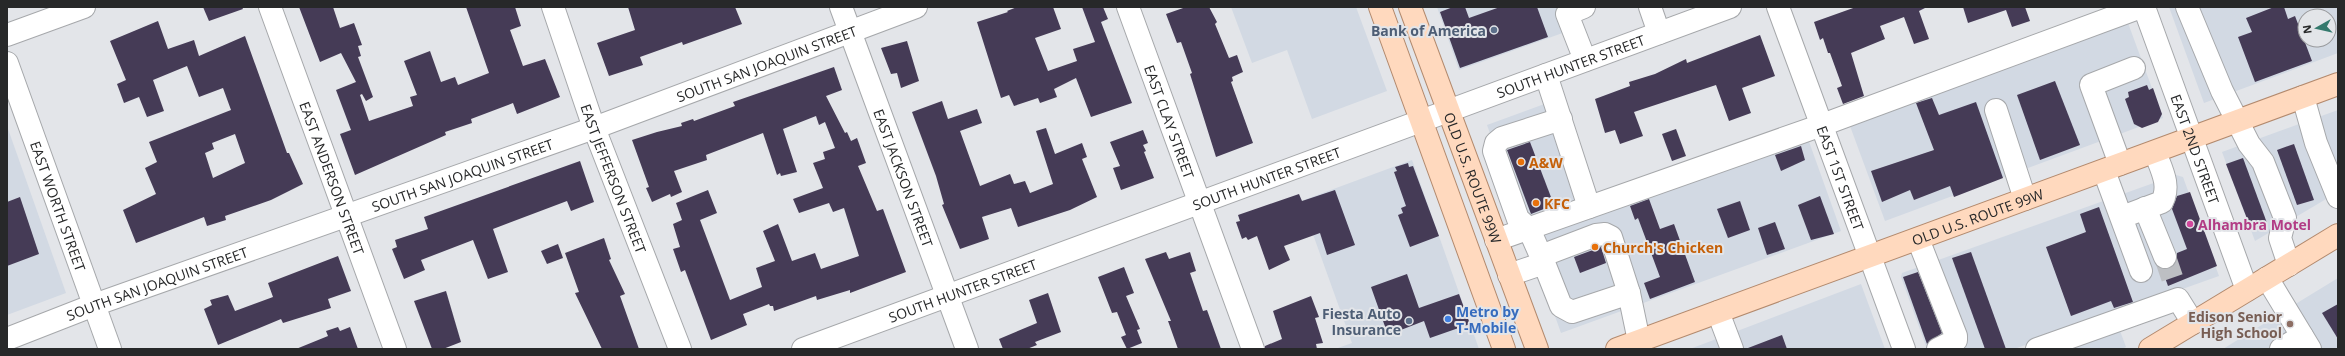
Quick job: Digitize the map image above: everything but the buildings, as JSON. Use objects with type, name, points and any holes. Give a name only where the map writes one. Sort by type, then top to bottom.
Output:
[{"type":"main road","name":"OLD U.S. ROUTE 99W","points":[[1380,7],[1420,121],[1504,349]]},
{"type":"main road","name":"OLD U.S. ROUTE 99W","points":[[1410,7],[1447,111],[1537,349]]},
{"type":"main road","name":"OLD U.S. ROUTE 99W","points":[[1617,349],[1645,343],[1718,312],[2338,84]]},
{"type":"main road","points":[[2154,348],[2247,290],[2337,237]]},
{"type":"street","points":[[7,35],[84,7]]},
{"type":"street","name":"EAST ANDERSON STREET","points":[[270,7],[395,349]]},
{"type":"street","name":"EAST JEFFERSON STREET","points":[[553,7],[594,128],[680,349]]},
{"type":"street","name":"EAST JACKSON STREET","points":[[841,7],[967,349]]},
{"type":"street","name":"SOUTH SAN JOAQUIN STREET","points":[[7,339],[94,305],[594,128],[916,7]]},
{"type":"street","name":"EAST CLAY STREET","points":[[1128,7],[1253,349]]},
{"type":"street","points":[[1650,7],[1659,33]]},
{"type":"street","name":"SOUTH HUNTER STREET","points":[[803,349],[1730,7]]},
{"type":"street","name":"EAST 1ST STREET","points":[[1778,7],[1904,349]]},
{"type":"street","points":[[1496,240],[1822,125],[2142,7]]},
{"type":"street","name":"EAST 2ND STREET","points":[[2142,7],[2192,138],[2247,290]]},
{"type":"street","points":[[2187,7],[2222,91],[2239,121],[2249,144],[2262,162],[2285,218],[2280,238],[2289,265]]},
{"type":"street","points":[[1572,9],[1585,60]]},
{"type":"street","name":"EAST WORTH STREET","points":[[7,63],[110,349]]},
{"type":"street","points":[[2134,68],[2091,85],[2112,168],[2122,217],[2141,271]]},
{"type":"street","points":[[1546,75],[1589,208]]},
{"type":"street","points":[[2303,97],[2316,142],[2338,197]]},
{"type":"street","points":[[1996,110],[2025,200]]},
{"type":"street","points":[[1561,119],[1502,138],[1496,142],[1494,151],[1518,219],[1529,228],[1561,306],[1572,312],[1629,293]]},
{"type":"street","points":[[2122,217],[2153,205],[2167,191],[2155,152]]},
{"type":"street","points":[[2153,205],[2165,257]]},
{"type":"street","points":[[1509,275],[1596,235],[1605,234],[1611,237],[1645,343]]},
{"type":"street","points":[[1918,238],[1956,336],[1947,345]]},
{"type":"street","points":[[2267,278],[2306,343],[2281,349]]},
{"type":"street","points":[[2037,349],[2176,291],[2193,323]]},
{"type":"street","points":[[1718,312],[1732,349]]},
{"type":"shaded area","points":[[1231,7],[1356,7],[1387,91],[1312,119],[1287,50],[1252,63]]},
{"type":"shaded area","points":[[1437,7],[1563,7],[1571,30],[1459,70]]},
{"type":"shaded area","points":[[2169,7],[2338,7],[2338,53],[2204,103]]},
{"type":"shaded area","points":[[2128,23],[2163,118],[1885,221],[1850,126]]},
{"type":"shaded area","points":[[1558,99],[1592,198],[1522,223],[1487,125]]},
{"type":"shaded area","points":[[2338,110],[2338,192],[2255,241],[2222,152]]},
{"type":"shaded area","points":[[7,126],[66,293],[7,315]]},
{"type":"shaded area","points":[[1807,136],[1841,231],[1561,333],[1527,237]]},
{"type":"shaded area","points":[[1412,160],[1479,349],[1335,349],[1352,343],[1301,201]]},
{"type":"shaded area","points":[[2176,175],[2183,177],[2219,276],[2014,349],[1927,349],[1901,277],[1902,273]]},
{"type":"shaded area","name":"Edison Senior High School","points":[[2338,278],[2338,349],[2223,349],[2302,300]]},
{"type":"shaded area","points":[[1861,284],[1885,349],[1690,349]]},
{"type":"shaded area","points":[[2119,328],[2126,347],[2122,349],[2060,349]]},
{"type":"tunnel","points":[[2165,257],[2174,283]]},
{"type":"place","name":"Bank of America","points":[[1494,30]]},
{"type":"place","name":"A&W","points":[[1521,162]]},
{"type":"place","name":"KFC","points":[[1536,203]]},
{"type":"place","name":"Alhambra Motel","points":[[2190,224]]},
{"type":"place","name":"Church's Chicken","points":[[1595,247]]},
{"type":"place","name":"Metro by T-Mobile","points":[[1448,319]]},
{"type":"place","name":"Fiesta Auto Insurance","points":[[1409,321]]},
{"type":"place","name":"Edison Senior High School","points":[[2290,324]]}]
